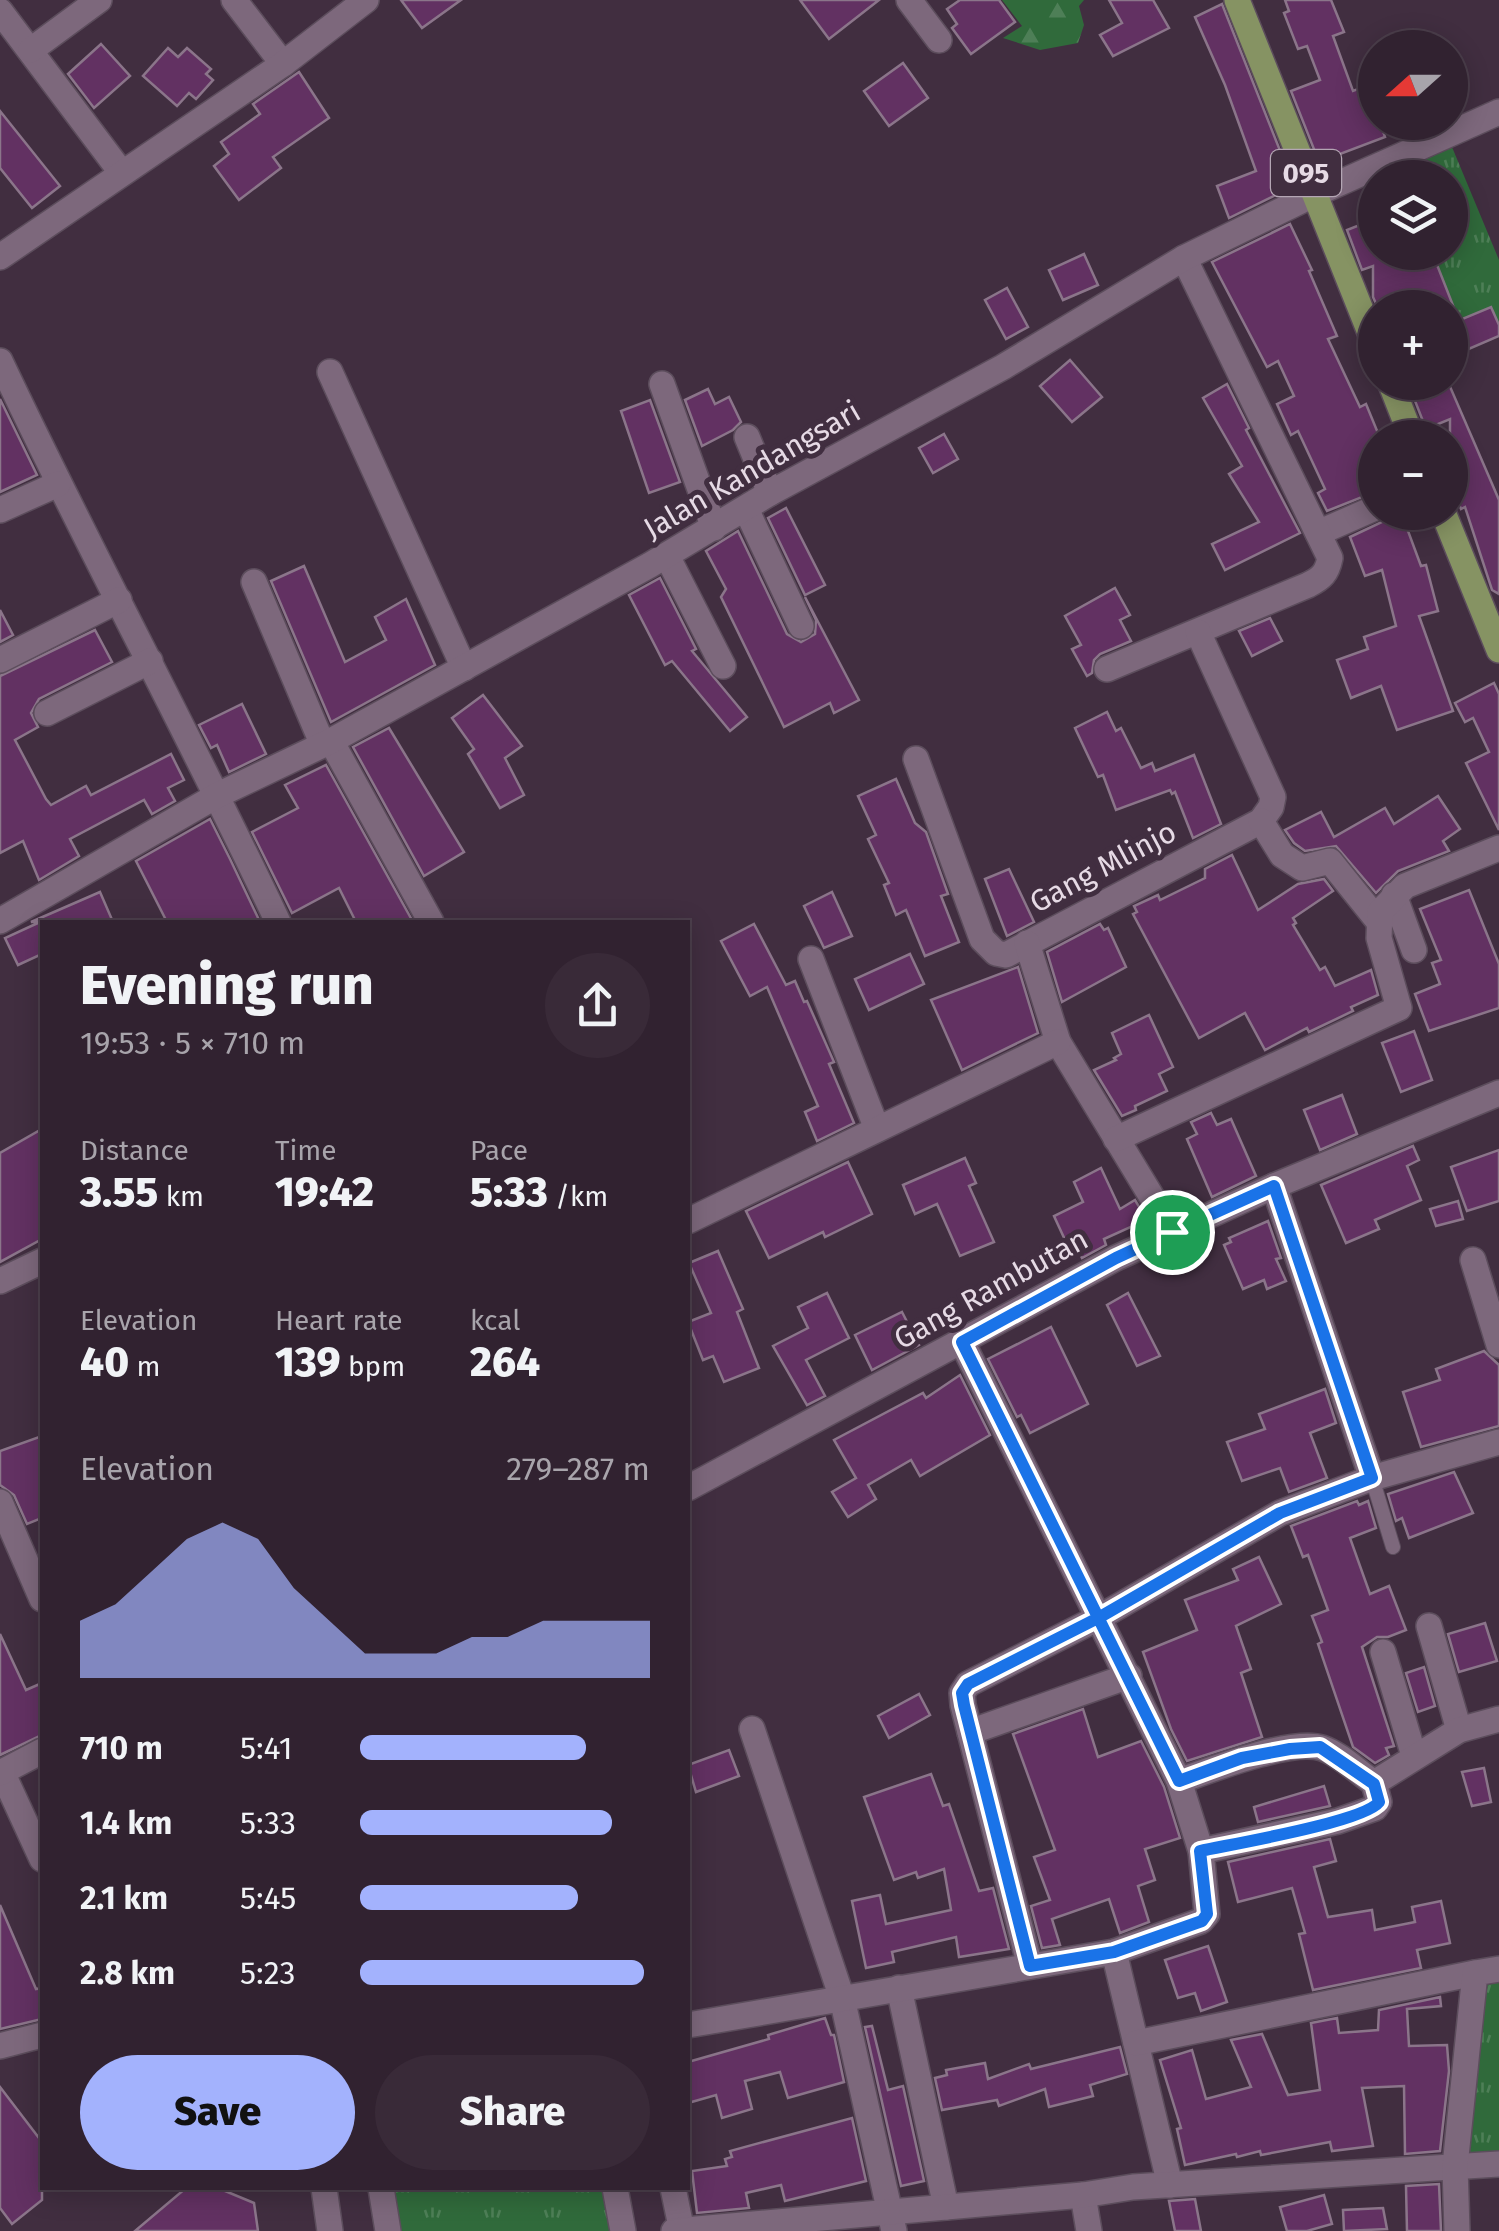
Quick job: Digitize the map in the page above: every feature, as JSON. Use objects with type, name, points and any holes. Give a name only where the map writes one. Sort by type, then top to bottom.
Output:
[{"type":"main road","name":"095","points":[[1238,0],[1358,302]]},
{"type":"main road","points":[[1450,530],[1499,650]]},
{"type":"street","points":[[31,50],[99,0]]},
{"type":"street","points":[[234,0],[283,64]]},
{"type":"street","points":[[0,258],[283,64],[366,0]]},
{"type":"street","points":[[909,0],[939,40]]},
{"type":"street","points":[[0,11],[121,172]]},
{"type":"street","name":"Jalan Kandangsari","points":[[0,921],[218,795],[327,742],[667,556],[770,493],[1003,367],[1184,258],[1499,112]]},
{"type":"street","points":[[1108,669],[1321,579],[1328,570],[1330,558],[1184,258]]},
{"type":"street","points":[[0,361],[277,920]]},
{"type":"street","points":[[330,372],[464,668]]},
{"type":"street","points":[[662,384],[714,528]]},
{"type":"street","points":[[747,437],[770,493]]},
{"type":"street","points":[[0,510],[58,484]]},
{"type":"street","points":[[746,509],[802,626]]},
{"type":"street","points":[[1318,534],[1358,516]]},
{"type":"street","points":[[667,556],[722,666]]},
{"type":"street","points":[[254,582],[327,742],[429,920]]},
{"type":"street","points":[[0,660],[118,600]]},
{"type":"street","points":[[1198,632],[1273,797],[1271,808],[1261,821],[1282,855],[1302,868],[1330,860],[1379,922]]},
{"type":"street","points":[[47,713],[150,661]]},
{"type":"street","points":[[916,759],[982,939],[996,953],[1006,955],[1028,944]]},
{"type":"street","name":"Gang Mlinjo","points":[[1172,1232],[1058,1042],[1028,944],[1261,821]]},
{"type":"street","points":[[1116,1139],[1400,1008],[1379,938],[1380,912],[1405,886],[1499,848]]},
{"type":"street","points":[[1394,895],[1414,950]]},
{"type":"street","points":[[811,959],[877,1130]]},
{"type":"street","points":[[690,1220],[1058,1042]]},
{"type":"street","name":"Gang Rambutan","points":[[690,1487],[1116,1258],[1274,1186],[1499,1092]]},
{"type":"street","points":[[1274,1186],[1372,1478]]},
{"type":"street","points":[[1473,1260],[1499,1345]]},
{"type":"street","points":[[0,1281],[40,1262]]},
{"type":"street","points":[[690,2025],[1114,1952],[1202,1921],[1207,1914],[1200,1851],[1179,1781],[962,1342]]},
{"type":"street","points":[[1030,1966],[970,1732],[962,1693],[968,1684],[1100,1617],[1280,1513],[1372,1478],[1499,1442]]},
{"type":"street","points":[[0,1502],[40,1594]]},
{"type":"street","points":[[1430,1626],[1459,1730]]},
{"type":"street","points":[[1383,1652],[1414,1756]]},
{"type":"street","points":[[970,1732],[1128,1676]]},
{"type":"street","points":[[1374,1784],[1459,1730],[1499,1719]]},
{"type":"street","points":[[752,1729],[842,1998],[892,2221]]},
{"type":"street","points":[[1179,1781],[1242,1758],[1320,1747],[1374,1784],[1379,1802],[1375,1808],[1338,1821],[1200,1851]]},
{"type":"street","points":[[40,1751],[1,1772],[40,1855]]},
{"type":"street","points":[[1114,1952],[1170,2185]]},
{"type":"street","points":[[1136,2043],[1487,1971],[1456,2166],[1457,2231]]},
{"type":"street","points":[[899,1988],[946,2206]]},
{"type":"street","points":[[0,2046],[40,2036]]},
{"type":"street","points":[[673,2190],[680,2230],[892,2221],[946,2206],[1170,2185],[1499,2164]]},
{"type":"street","points":[[324,2190],[330,2231]]},
{"type":"street","points":[[381,2190],[388,2231]]},
{"type":"street","points":[[615,2190],[623,2231]]},
{"type":"street","points":[[1083,2195],[1089,2231]]},
{"type":"lane","points":[[1372,1478],[1393,1547]]},
{"type":"green space","points":[[1002,0],[1084,0],[1079,6],[1084,25],[1078,43],[1040,50],[1003,38],[1022,26]]},
{"type":"green space","points":[[1436,140],[1449,140],[1457,160],[1392,160]]},
{"type":"green space","points":[[1468,185],[1499,260],[1499,325],[1491,307],[1468,316],[1468,290],[1446,290],[1438,270],[1468,270]]},
{"type":"green space","points":[[1499,1977],[1499,2155],[1466,2156],[1483,1979]]},
{"type":"green space","points":[[381,2190],[615,2190],[623,2231],[388,2231]]},
{"type":"building","points":[[401,0],[461,0],[422,28]]},
{"type":"building","points":[[800,0],[879,0],[829,39]]},
{"type":"building","points":[[960,0],[999,0],[1015,22],[971,54],[952,28],[957,24],[947,9]]},
{"type":"building","points":[[1109,0],[1153,0],[1169,28],[1113,56],[1100,35],[1122,23]]},
{"type":"building","points":[[1285,0],[1331,0],[1344,32],[1333,36],[1353,91],[1358,89],[1358,140],[1377,140],[1319,162],[1291,91],[1320,80],[1307,46],[1298,49],[1284,13],[1289,11]]},
{"type":"building","points":[[1222,4],[1294,186],[1229,218],[1217,186],[1256,171],[1195,17]]},
{"type":"building","points":[[101,44],[130,76],[94,108],[68,74]]},
{"type":"building","points":[[168,48],[178,57],[187,48],[211,69],[206,74],[213,80],[196,99],[189,93],[177,106],[143,76]]},
{"type":"building","points":[[903,63],[928,98],[889,126],[864,91]]},
{"type":"building","points":[[299,72],[329,118],[273,157],[281,168],[239,200],[214,166],[229,154],[221,142],[260,114],[253,104]]},
{"type":"building","points":[[0,111],[60,186],[32,208],[0,168]]},
{"type":"building","points":[[1290,224],[1337,336],[1328,339],[1360,407],[1366,404],[1373,420],[1358,420],[1358,499],[1327,511],[1318,493],[1325,489],[1298,431],[1291,435],[1277,404],[1294,396],[1278,361],[1267,367],[1212,262]]},
{"type":"building","points":[[1358,226],[1358,259],[1347,230]]},
{"type":"building","points":[[1084,254],[1098,285],[1063,300],[1049,270]]},
{"type":"building","points":[[1373,270],[1439,270],[1447,290],[1373,290]]},
{"type":"building","points":[[1007,288],[1028,327],[1006,339],[985,300]]},
{"type":"building","points":[[1491,307],[1499,336],[1468,349],[1468,317]]},
{"type":"building","points":[[1070,360],[1102,397],[1072,422],[1040,386]]},
{"type":"building","points":[[1227,384],[1249,428],[1246,430],[1300,533],[1225,570],[1212,544],[1259,522],[1229,474],[1242,466],[1203,398]]},
{"type":"building","points":[[708,389],[715,404],[729,397],[741,422],[702,446],[685,400]]},
{"type":"building","points":[[0,399],[37,475],[0,492]]},
{"type":"building","points":[[650,400],[680,482],[649,493],[621,411]]},
{"type":"building","points":[[1415,400],[1456,400],[1464,420],[1450,419],[1422,420]]},
{"type":"building","points":[[1468,428],[1499,500],[1499,594],[1492,590],[1468,516]]},
{"type":"building","points":[[944,434],[958,459],[933,473],[919,448]]},
{"type":"building","points":[[786,508],[825,585],[805,595],[768,518]]},
{"type":"building","points":[[1365,530],[1408,530],[1421,566],[1426,565],[1438,611],[1419,616],[1453,711],[1397,730],[1381,686],[1351,698],[1337,660],[1368,649],[1364,637],[1396,626],[1382,570],[1365,576],[1350,537]]},
{"type":"building","points":[[738,531],[787,634],[801,642],[815,634],[816,620],[805,597],[859,700],[834,713],[830,703],[784,727],[721,597],[726,589],[706,551]]},
{"type":"building","points":[[304,566],[345,662],[386,640],[375,617],[406,599],[435,665],[331,722],[271,581]]},
{"type":"building","points":[[660,578],[696,649],[692,651],[747,717],[730,731],[672,661],[665,665],[629,595]]},
{"type":"building","points":[[1115,588],[1130,615],[1120,620],[1131,641],[1100,654],[1087,676],[1072,649],[1081,645],[1065,616]]},
{"type":"building","points":[[0,610],[13,635],[0,642]]},
{"type":"building","points":[[1270,618],[1282,641],[1252,656],[1239,631]]},
{"type":"building","points":[[95,630],[112,662],[39,699],[31,713],[38,727],[15,740],[46,799],[51,805],[86,786],[91,795],[171,754],[184,780],[168,788],[175,801],[152,814],[144,800],[70,839],[79,856],[39,880],[23,841],[0,853],[0,676]]},
{"type":"building","points":[[1494,683],[1499,694],[1499,830],[1466,763],[1489,752],[1473,718],[1465,722],[1455,703]]},
{"type":"building","points":[[483,695],[522,746],[505,758],[524,795],[500,808],[468,754],[474,749],[452,718]]},
{"type":"building","points":[[242,704],[266,754],[229,772],[217,745],[211,748],[199,725]]},
{"type":"building","points":[[1107,712],[1116,731],[1121,728],[1141,768],[1152,763],[1155,771],[1194,755],[1221,824],[1193,838],[1175,792],[1170,790],[1116,810],[1103,775],[1098,777],[1075,728]]},
{"type":"building","points":[[389,728],[464,852],[424,876],[353,747]]},
{"type":"building","points":[[326,765],[412,920],[355,920],[339,888],[292,913],[252,832],[298,808],[285,785]]},
{"type":"building","points":[[896,779],[915,823],[926,832],[948,894],[941,896],[959,942],[925,956],[906,910],[896,915],[884,885],[889,883],[868,839],[876,835],[858,796]]},
{"type":"building","points":[[1438,796],[1460,829],[1443,841],[1449,851],[1398,871],[1376,893],[1336,846],[1305,851],[1285,830],[1321,812],[1334,837],[1385,808],[1394,824]]},
{"type":"building","points":[[210,819],[259,920],[166,920],[136,861]]},
{"type":"building","points":[[1232,855],[1258,910],[1298,884],[1324,879],[1333,891],[1293,918],[1293,925],[1320,970],[1325,967],[1335,986],[1371,970],[1378,995],[1351,1007],[1353,1011],[1309,1032],[1307,1028],[1265,1050],[1245,1013],[1199,1038],[1133,914],[1137,912],[1134,906],[1158,895],[1160,900],[1205,878],[1205,869]]},
{"type":"building","points":[[1009,869],[1034,922],[1007,936],[985,879]]},
{"type":"building","points":[[1469,890],[1499,964],[1499,1008],[1429,1031],[1415,994],[1440,984],[1432,963],[1441,960],[1420,909]]},
{"type":"building","points":[[100,892],[112,920],[40,920],[31,922]]},
{"type":"building","points":[[832,892],[852,936],[824,948],[804,906]]},
{"type":"building","points":[[40,922],[40,955],[18,965],[5,938]]},
{"type":"building","points":[[754,924],[786,985],[795,981],[804,1002],[807,1001],[834,1062],[829,1064],[854,1123],[817,1141],[805,1112],[818,1106],[767,987],[750,996],[721,941]]},
{"type":"building","points":[[1100,924],[1104,930],[1108,928],[1126,967],[1062,1002],[1047,952]]},
{"type":"building","points":[[910,954],[924,984],[869,1010],[855,979]]},
{"type":"building","points":[[1018,967],[1038,1033],[962,1070],[931,1000]]},
{"type":"building","points":[[1149,1015],[1173,1067],[1159,1074],[1167,1091],[1122,1116],[1094,1070],[1121,1054],[1112,1033]]},
{"type":"building","points":[[1414,1031],[1432,1080],[1401,1092],[1382,1043]]},
{"type":"building","points":[[1342,1095],[1357,1134],[1320,1150],[1304,1110]]},
{"type":"building","points":[[1211,1113],[1217,1125],[1231,1119],[1256,1176],[1212,1197],[1187,1139],[1197,1134],[1191,1122]]},
{"type":"building","points":[[40,1130],[40,1240],[0,1262],[0,1153]]},
{"type":"building","points":[[1413,1146],[1419,1160],[1407,1166],[1421,1200],[1375,1220],[1379,1229],[1346,1243],[1321,1185]]},
{"type":"building","points":[[1499,1150],[1499,1201],[1467,1211],[1451,1167]]},
{"type":"building","points":[[965,1158],[976,1183],[969,1186],[994,1242],[960,1256],[937,1204],[915,1214],[903,1185]]},
{"type":"building","points":[[848,1162],[872,1214],[769,1258],[746,1211]]},
{"type":"building","points":[[1101,1168],[1120,1209],[1135,1200],[1150,1225],[1140,1229],[1137,1224],[1104,1239],[1106,1245],[1082,1258],[1079,1252],[1072,1255],[1054,1216],[1083,1202],[1074,1182]]},
{"type":"building","points":[[1458,1201],[1463,1219],[1436,1226],[1430,1209]]},
{"type":"building","points":[[1268,1221],[1281,1258],[1276,1259],[1286,1281],[1267,1289],[1264,1280],[1243,1289],[1224,1245],[1231,1242],[1229,1238]]},
{"type":"building","points":[[718,1251],[743,1309],[737,1312],[759,1368],[724,1382],[713,1356],[703,1360],[690,1321],[711,1313],[690,1263]]},
{"type":"building","points":[[827,1293],[849,1338],[806,1360],[825,1396],[807,1405],[773,1346],[808,1328],[798,1307]]},
{"type":"building","points":[[1128,1293],[1160,1356],[1137,1366],[1107,1305]]},
{"type":"building","points":[[902,1312],[919,1345],[872,1370],[855,1335]]},
{"type":"building","points":[[1051,1327],[1088,1404],[1030,1433],[1021,1415],[1017,1417],[988,1359]]},
{"type":"building","points":[[1484,1351],[1499,1365],[1499,1426],[1421,1447],[1403,1392],[1440,1380],[1436,1369]]},
{"type":"building","points":[[960,1375],[990,1435],[920,1476],[911,1460],[868,1485],[876,1499],[848,1517],[832,1492],[856,1478],[834,1440],[923,1393],[926,1398]]},
{"type":"building","points":[[1325,1389],[1336,1423],[1310,1433],[1327,1478],[1289,1492],[1280,1468],[1242,1481],[1227,1442],[1265,1429],[1259,1414]]},
{"type":"building","points":[[40,1437],[40,1519],[27,1524],[14,1495],[0,1485],[0,1451]]},
{"type":"building","points":[[1454,1472],[1473,1513],[1409,1538],[1402,1518],[1396,1521],[1388,1494]]},
{"type":"building","points":[[1357,1501],[1359,1505],[1368,1501],[1376,1528],[1350,1538],[1370,1594],[1389,1586],[1406,1630],[1377,1637],[1362,1647],[1394,1746],[1386,1748],[1389,1755],[1375,1763],[1353,1747],[1312,1616],[1328,1610],[1308,1555],[1303,1557],[1291,1526]]},
{"type":"building","points":[[1259,1557],[1281,1604],[1236,1626],[1251,1669],[1241,1673],[1262,1737],[1187,1761],[1143,1652],[1197,1630],[1185,1600],[1238,1580],[1233,1569]]},
{"type":"building","points":[[1485,1623],[1497,1661],[1459,1672],[1448,1634]]},
{"type":"building","points":[[0,1634],[26,1690],[40,1684],[40,1736],[0,1755]]},
{"type":"building","points":[[1424,1667],[1435,1706],[1418,1712],[1406,1673]]},
{"type":"building","points":[[919,1694],[930,1715],[889,1738],[878,1716]]},
{"type":"building","points":[[1083,1709],[1098,1757],[1141,1741],[1164,1787],[1180,1838],[1145,1849],[1155,1880],[1138,1886],[1149,1922],[1120,1933],[1109,1899],[1052,1919],[1060,1945],[1042,1948],[1031,1906],[1050,1900],[1034,1857],[1055,1850],[1013,1734]]},
{"type":"building","points":[[729,1750],[739,1776],[696,1792],[690,1764]]},
{"type":"building","points":[[1484,1768],[1491,1802],[1472,1806],[1462,1772]]},
{"type":"building","points":[[931,1774],[943,1806],[949,1804],[979,1891],[993,1888],[1009,1949],[959,1957],[956,1937],[892,1952],[894,1962],[866,1968],[852,1901],[880,1895],[886,1924],[951,1910],[944,1869],[918,1878],[916,1872],[894,1880],[864,1797]]},
{"type":"building","points":[[1324,1786],[1330,1806],[1258,1822],[1254,1807]]},
{"type":"building","points":[[1330,1839],[1336,1861],[1314,1867],[1328,1917],[1372,1910],[1375,1930],[1415,1922],[1412,1907],[1441,1901],[1450,1943],[1417,1950],[1421,1968],[1313,1990],[1299,1934],[1305,1933],[1292,1888],[1238,1902],[1228,1862]]},
{"type":"building","points":[[0,1905],[36,1989],[40,1988],[40,2019],[0,2029]]},
{"type":"building","points":[[1208,1946],[1227,2002],[1201,2011],[1195,1993],[1178,1998],[1165,1960]]},
{"type":"building","points":[[1440,1997],[1441,2006],[1407,2009],[1409,2046],[1447,2045],[1449,2071],[1440,2151],[1405,2154],[1404,2086],[1362,2088],[1373,2146],[1332,2151],[1330,2142],[1185,2165],[1177,2129],[1181,2128],[1160,2060],[1192,2050],[1206,2099],[1251,2087],[1231,2040],[1262,2034],[1288,2095],[1320,2090],[1311,2023],[1337,2018],[1339,2033],[1378,2030],[1379,2010]]},
{"type":"building","points":[[825,2018],[834,2035],[844,2082],[788,2098],[780,2072],[745,2081],[752,2109],[722,2118],[716,2095],[690,2102],[690,2061],[769,2039],[768,2035]]},
{"type":"building","points":[[872,2026],[888,2090],[903,2086],[924,2181],[901,2186],[865,2027]]},
{"type":"building","points":[[1120,2047],[1127,2074],[1090,2085],[1093,2096],[1049,2107],[1045,2089],[999,2106],[997,2100],[942,2110],[935,2078],[947,2075],[946,2070],[985,2063],[988,2079],[1029,2064],[1031,2069]]},
{"type":"building","points":[[0,2087],[40,2139],[42,2200],[12,2224],[0,2208]]},
{"type":"building","points":[[852,2118],[866,2181],[785,2201],[781,2185],[746,2193],[749,2208],[697,2213],[692,2171],[727,2166],[725,2159],[732,2157],[730,2151]]},
{"type":"building","points":[[1439,2184],[1441,2231],[1407,2231],[1406,2186]]},
{"type":"building","points":[[184,2190],[223,2190],[254,2203],[258,2231],[135,2231]]},
{"type":"building","points":[[1324,2195],[1332,2224],[1307,2231],[1287,2231],[1280,2207]]},
{"type":"building","points":[[1195,2199],[1201,2231],[1175,2231],[1169,2201]]},
{"type":"building","points":[[1383,2208],[1387,2229],[1344,2231],[1343,2210]]},
{"type":"route","points":[[1172,1232],[962,1342],[1100,1617],[1179,1781],[1242,1758],[1320,1747],[1374,1784],[1379,1802],[1375,1808],[1338,1821],[1200,1851],[1207,1914],[1202,1921],[1114,1952],[1030,1966],[964,1705],[962,1693],[968,1684],[1100,1617],[1280,1513],[1372,1478],[1274,1186],[1172,1232]]}]
